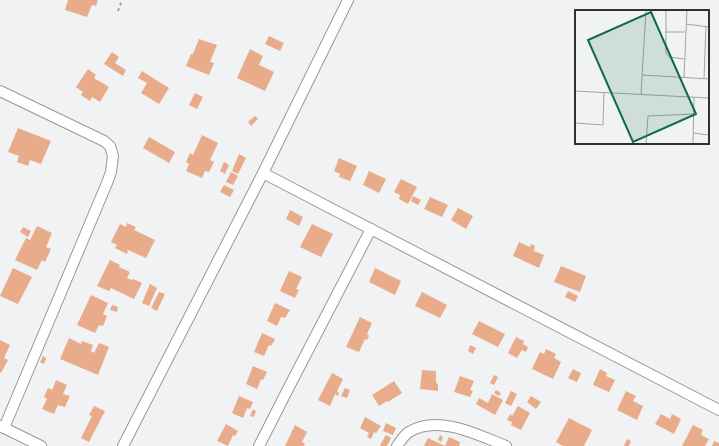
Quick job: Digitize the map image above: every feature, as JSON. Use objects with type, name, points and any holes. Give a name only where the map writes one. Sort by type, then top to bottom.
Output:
[{"type":"street","points":[[123,446],[263,173],[348,0]]},
{"type":"street","points":[[0,91],[104,141],[110,146],[113,156],[107,183],[93,220],[2,427],[41,446]]},
{"type":"street","points":[[263,173],[719,410]]},
{"type":"street","points":[[259,446],[288,387],[371,229]]},
{"type":"street","points":[[396,446],[407,433],[419,427],[438,425],[480,435],[506,446]]},
{"type":"path","points":[[118,11],[122,0]]},
{"type":"building","points":[[68,0],[98,0],[96,6],[92,5],[87,17],[65,10]]},
{"type":"building","points":[[269,36],[284,43],[280,51],[265,44]]},
{"type":"building","points":[[199,39],[217,45],[210,62],[214,63],[209,75],[186,66]]},
{"type":"building","points":[[250,49],[263,56],[259,65],[274,72],[265,91],[237,78]]},
{"type":"building","points":[[112,52],[119,57],[115,63],[126,70],[123,76],[104,64]]},
{"type":"building","points":[[88,69],[96,75],[94,78],[109,87],[100,102],[92,97],[90,101],[81,95],[83,92],[76,87]]},
{"type":"building","points":[[142,71],[169,88],[159,104],[141,93],[147,83],[138,78]]},
{"type":"building","points":[[195,93],[203,97],[197,109],[189,105]]},
{"type":"building","points":[[255,116],[258,119],[251,126],[248,122]]},
{"type":"building","points":[[18,128],[51,141],[41,164],[30,160],[28,166],[17,162],[19,156],[8,152]]},
{"type":"building","points":[[202,135],[218,143],[210,160],[214,162],[209,172],[205,171],[202,178],[186,171],[189,164],[186,162],[190,153],[193,155]]},
{"type":"building","points":[[149,137],[175,152],[169,163],[143,148]]},
{"type":"building","points":[[239,154],[246,158],[238,174],[232,171]]},
{"type":"building","points":[[339,158],[357,166],[350,181],[339,177],[340,174],[334,171]]},
{"type":"building","points":[[224,162],[229,165],[225,174],[220,171]]},
{"type":"building","points":[[369,171],[386,179],[379,193],[363,185]]},
{"type":"building","points":[[231,172],[238,176],[233,185],[226,182]]},
{"type":"building","points":[[401,179],[417,187],[408,204],[399,199],[400,195],[394,192]]},
{"type":"building","points":[[224,185],[234,190],[230,197],[220,192]]},
{"type":"building","points":[[413,196],[421,200],[418,205],[411,201]]},
{"type":"building","points":[[430,197],[448,205],[442,217],[424,209]]},
{"type":"building","points":[[458,208],[473,216],[466,229],[451,220]]},
{"type":"building","points":[[290,210],[303,217],[299,226],[286,219]]},
{"type":"building","points":[[127,223],[136,227],[134,230],[155,240],[146,258],[128,250],[127,254],[115,248],[117,245],[111,242],[120,224],[126,227]]},
{"type":"building","points":[[312,224],[333,234],[321,257],[300,247]]},
{"type":"building","points":[[37,226],[52,233],[46,247],[51,249],[45,262],[42,260],[37,270],[15,260],[26,238],[30,240]]},
{"type":"building","points":[[23,227],[31,231],[28,237],[20,232]]},
{"type":"building","points":[[519,242],[530,247],[531,244],[535,246],[534,251],[544,255],[539,268],[513,256]]},
{"type":"building","points":[[110,260],[120,265],[119,267],[130,272],[127,278],[142,283],[134,299],[111,288],[109,291],[97,286]]},
{"type":"building","points":[[561,266],[586,276],[580,292],[554,282]]},
{"type":"building","points":[[13,268],[32,277],[18,304],[0,296]]},
{"type":"building","points":[[375,268],[401,281],[395,295],[369,282]]},
{"type":"building","points":[[289,271],[302,277],[296,289],[299,290],[295,298],[280,291]]},
{"type":"building","points":[[150,284],[157,288],[149,306],[142,303]]},
{"type":"building","points":[[568,291],[578,296],[575,302],[565,297]]},
{"type":"building","points":[[159,292],[165,294],[157,311],[151,308]]},
{"type":"building","points":[[422,292],[447,305],[440,318],[415,306]]},
{"type":"building","points":[[91,295],[108,303],[103,314],[107,316],[103,326],[99,325],[95,333],[77,325]]},
{"type":"building","points":[[275,303],[290,310],[285,318],[281,317],[277,326],[267,321]]},
{"type":"building","points":[[112,305],[118,307],[117,312],[110,310]]},
{"type":"building","points":[[360,317],[372,323],[367,334],[369,336],[367,340],[365,339],[359,352],[346,347]]},
{"type":"building","points":[[479,321],[505,334],[498,347],[472,334]]},
{"type":"building","points":[[262,333],[275,339],[271,346],[269,345],[264,356],[254,352]]},
{"type":"building","points":[[516,337],[524,341],[523,344],[528,347],[526,352],[522,350],[517,358],[508,353]]},
{"type":"building","points":[[69,338],[81,344],[82,341],[93,345],[91,351],[94,353],[99,343],[109,347],[98,375],[60,359]]},
{"type":"building","points":[[0,340],[10,345],[4,358],[8,360],[1,373],[0,372]]},
{"type":"building","points":[[470,345],[476,348],[473,354],[468,351]]},
{"type":"building","points":[[546,349],[556,354],[554,358],[561,362],[553,379],[532,369],[540,352],[544,354]]},
{"type":"building","points":[[43,356],[46,358],[44,364],[40,362]]},
{"type":"building","points":[[253,366],[267,372],[263,380],[261,379],[257,389],[246,384]]},
{"type":"building","points":[[573,369],[581,373],[577,382],[568,378]]},
{"type":"building","points":[[600,369],[607,373],[606,376],[615,380],[609,392],[593,385]]},
{"type":"building","points":[[422,370],[436,371],[438,391],[420,389]]},
{"type":"building","points":[[332,373],[343,379],[337,391],[339,393],[338,396],[335,394],[330,406],[318,400]]},
{"type":"building","points":[[494,375],[498,377],[494,385],[490,383]]},
{"type":"building","points":[[460,376],[474,381],[470,390],[473,391],[470,397],[454,392]]},
{"type":"building","points":[[56,380],[67,385],[63,394],[70,396],[65,407],[58,405],[54,414],[42,409],[47,399],[44,397],[48,388],[52,390]]},
{"type":"building","points":[[394,381],[402,393],[379,406],[372,395]]},
{"type":"building","points":[[345,388],[350,390],[347,398],[341,396]]},
{"type":"building","points":[[496,390],[501,393],[499,396],[494,393]]},
{"type":"building","points":[[511,391],[517,394],[511,406],[505,403]]},
{"type":"building","points":[[626,391],[636,396],[633,401],[643,406],[637,420],[617,410]]},
{"type":"building","points":[[492,394],[503,400],[495,415],[476,404],[479,398],[488,403]]},
{"type":"building","points":[[239,396],[253,402],[250,409],[247,408],[243,418],[232,413]]},
{"type":"building","points":[[531,396],[541,402],[536,409],[527,402]]},
{"type":"building","points":[[94,406],[105,411],[89,442],[81,438],[92,416],[89,415]]},
{"type":"building","points":[[518,406],[530,413],[521,430],[511,425],[512,422],[507,420],[510,414],[512,416]]},
{"type":"building","points":[[253,409],[256,411],[254,417],[250,416]]},
{"type":"building","points":[[661,414],[670,419],[672,414],[681,419],[674,434],[655,424]]},
{"type":"building","points":[[365,417],[381,426],[376,433],[374,432],[371,439],[367,437],[369,433],[360,428]]},
{"type":"building","points":[[569,418],[592,430],[584,446],[563,446],[556,442]]},
{"type":"building","points":[[386,423],[396,428],[393,435],[383,431]]},
{"type":"building","points":[[226,424],[238,431],[235,436],[233,435],[228,446],[217,441]]},
{"type":"building","points":[[295,425],[307,432],[302,442],[305,444],[304,446],[285,446]]},
{"type":"building","points":[[693,425],[703,430],[701,435],[709,439],[705,446],[682,446]]},
{"type":"building","points":[[386,435],[391,438],[387,446],[381,446],[380,445]]},
{"type":"building","points":[[440,435],[443,437],[441,442],[438,440]]},
{"type":"building","points":[[449,437],[460,442],[459,446],[445,446]]},
{"type":"building","points":[[428,438],[445,446],[424,446]]},
{"type":"building","points":[[627,439],[631,441],[629,446],[624,446]]},
{"type":"building","points":[[714,441],[719,443],[719,446],[712,446]]}]
